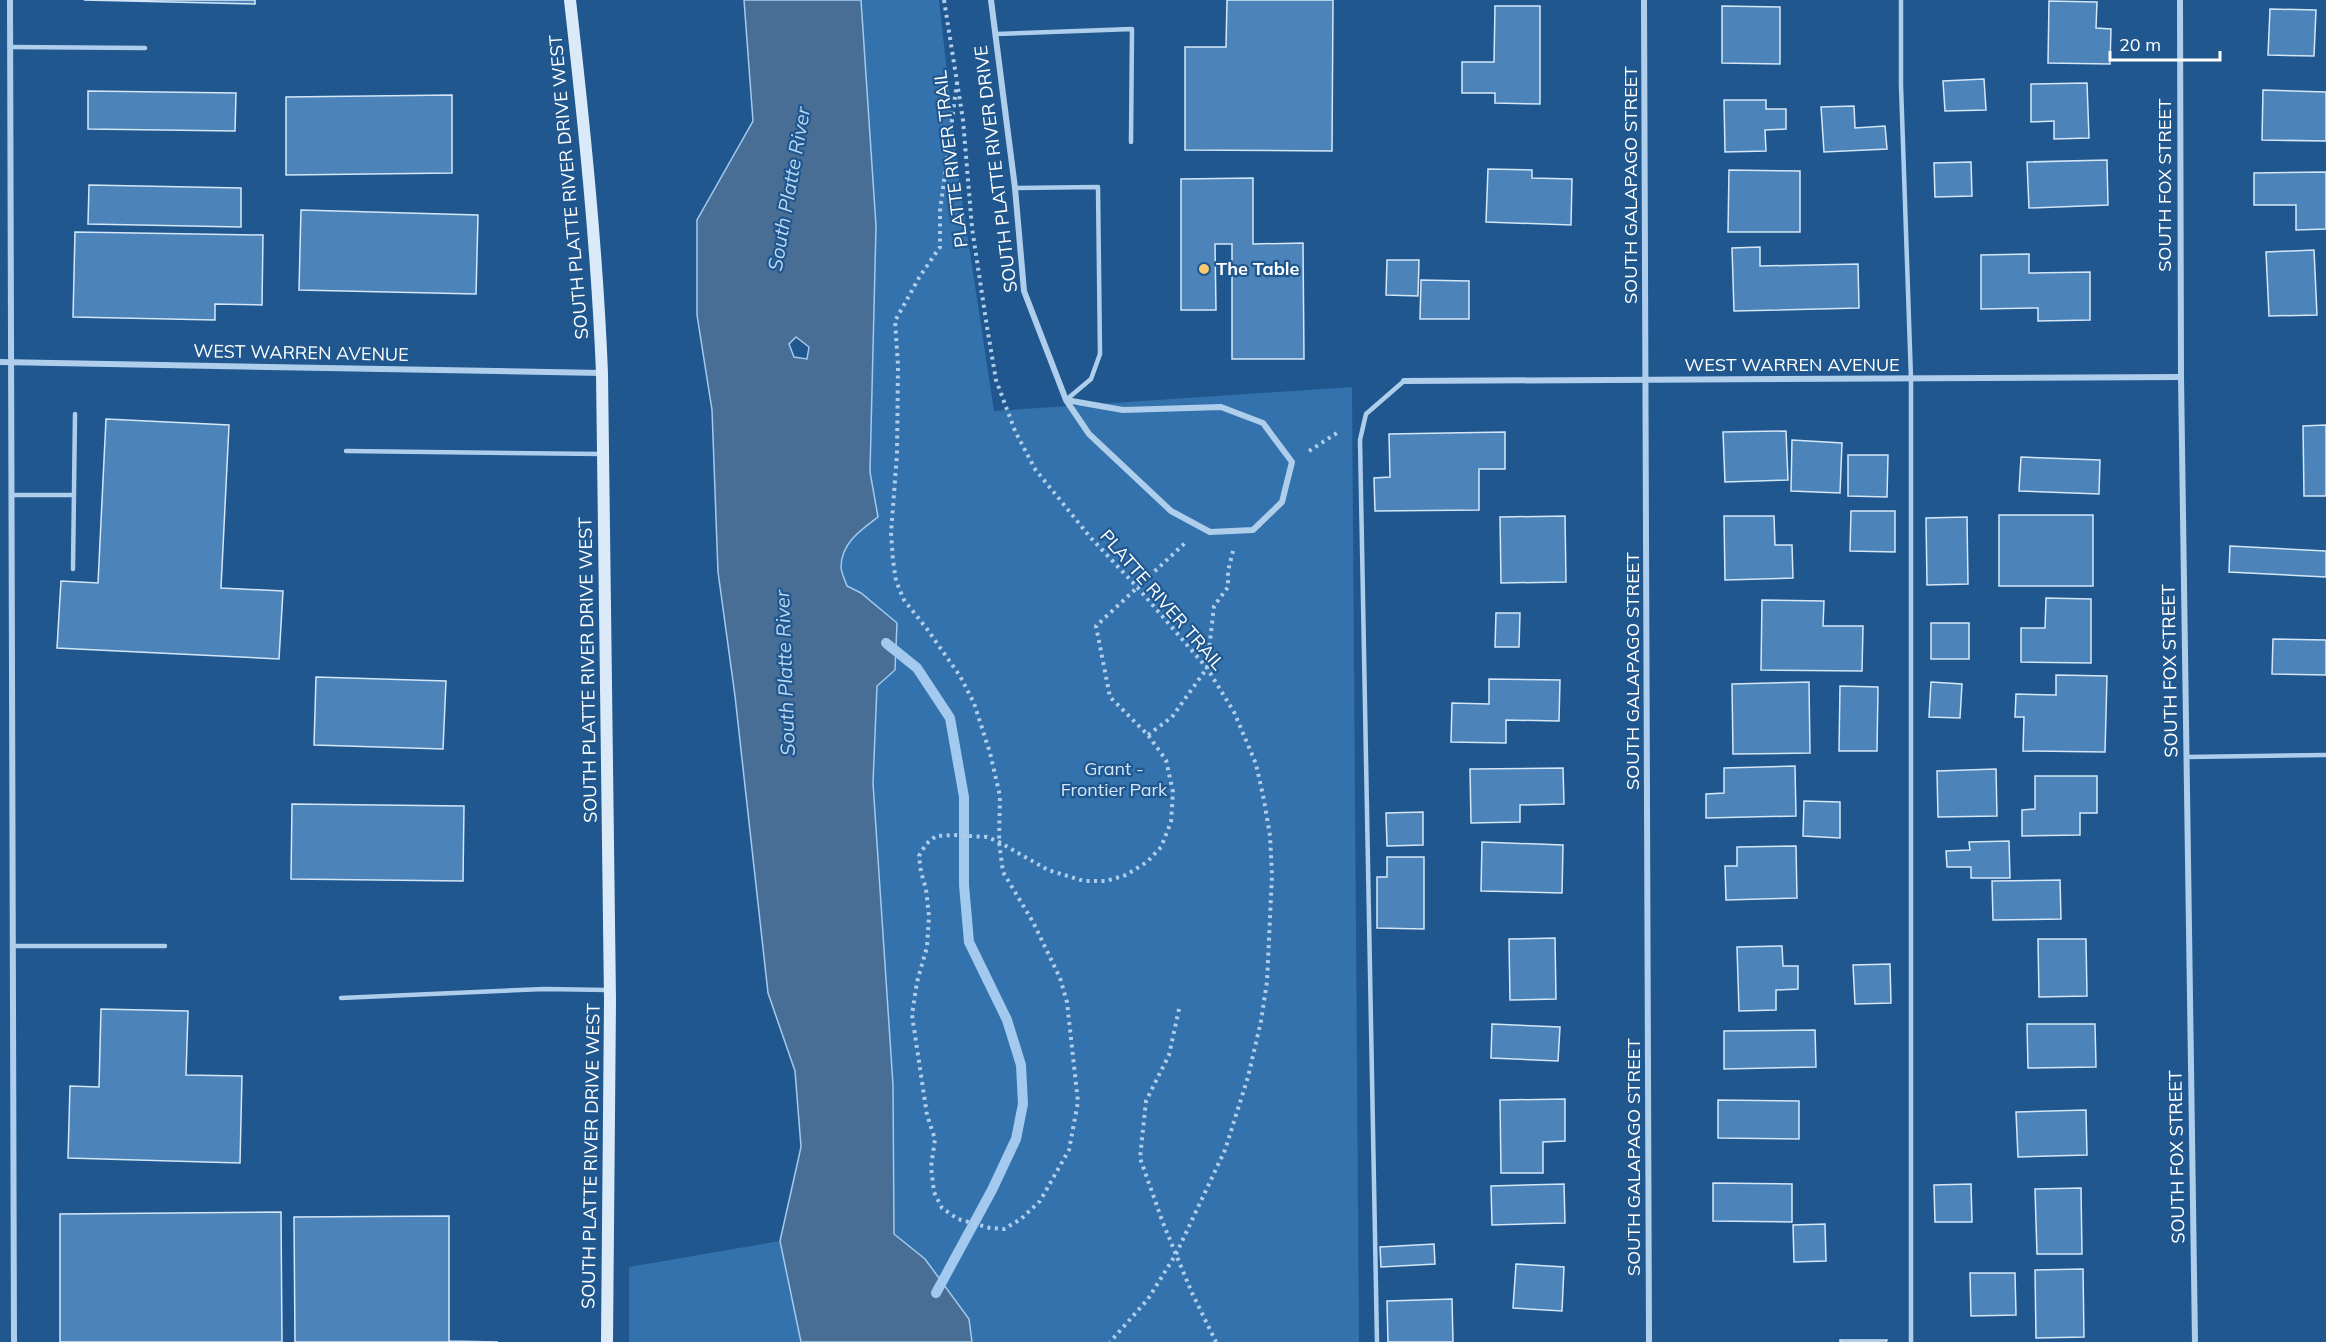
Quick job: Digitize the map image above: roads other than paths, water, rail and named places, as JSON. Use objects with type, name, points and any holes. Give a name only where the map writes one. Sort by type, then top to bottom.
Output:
[{"type":"street","points":[[10,0],[14,1342]]},
{"type":"street","name":"SOUTH PLATTE RIVER DRIVE WEST","points":[[570,0],[598,272],[602,373],[610,990],[607,1342]]},
{"type":"street","name":"SOUTH PLATTE RIVER DRIVE","points":[[991,0],[1015,188],[1024,291],[1066,400],[1089,434],[1171,512],[1201,528],[1210,532],[1253,530],[1282,502],[1292,462],[1263,423],[1221,407],[1123,410],[1066,400]]},
{"type":"street","name":"SOUTH GALAPAGO STREET","points":[[1644,0],[1649,1342]]},
{"type":"street","name":"SOUTH FOX STREET","points":[[2180,0],[2181,377],[2195,1342]]},
{"type":"street","name":"WEST WARREN AVENUE","points":[[0,362],[602,373]]},
{"type":"street","name":"WEST WARREN AVENUE","points":[[1404,381],[2181,377]]},
{"type":"lane","points":[[1901,0],[1901,85],[1911,379],[1911,1342]]},
{"type":"lane","points":[[996,34],[1132,29],[1131,142]]},
{"type":"lane","points":[[10,47],[145,48]]},
{"type":"lane","points":[[1015,188],[1098,187],[1100,354],[1091,380],[1066,400]]},
{"type":"lane","points":[[1377,1342],[1360,440],[1366,414],[1404,381]]},
{"type":"lane","points":[[73,569],[75,414]]},
{"type":"lane","points":[[346,451],[603,454]]},
{"type":"lane","points":[[13,495],[74,495]]},
{"type":"lane","points":[[2187,757],[2326,755]]},
{"type":"lane","points":[[14,946],[165,946]]},
{"type":"lane","points":[[341,998],[544,988],[610,990]]},
{"type":"water","name":"South Platte River","points":[[744,0],[861,0],[876,226],[870,472],[878,517],[848,544],[841,567],[847,586],[861,593],[897,623],[895,670],[877,686],[873,783],[893,1085],[894,1234],[925,1259],[969,1319],[972,1342],[801,1342],[780,1241],[801,1147],[795,1071],[768,993],[735,696],[718,572],[712,410],[697,315],[697,220],[753,121]],"holes":[[[796,337],[809,347],[807,359],[794,357],[789,344]]]},
{"type":"waterway","points":[[886,643],[917,668],[950,718],[964,797],[964,885],[969,942],[1007,1020],[1021,1065],[1023,1104],[1016,1139],[992,1190],[936,1293]]},
{"type":"place","name":"The Table","points":[[1204,269]]},
{"type":"park label","name":"Grant - Frontier Park","points":[[1114,779]]}]
